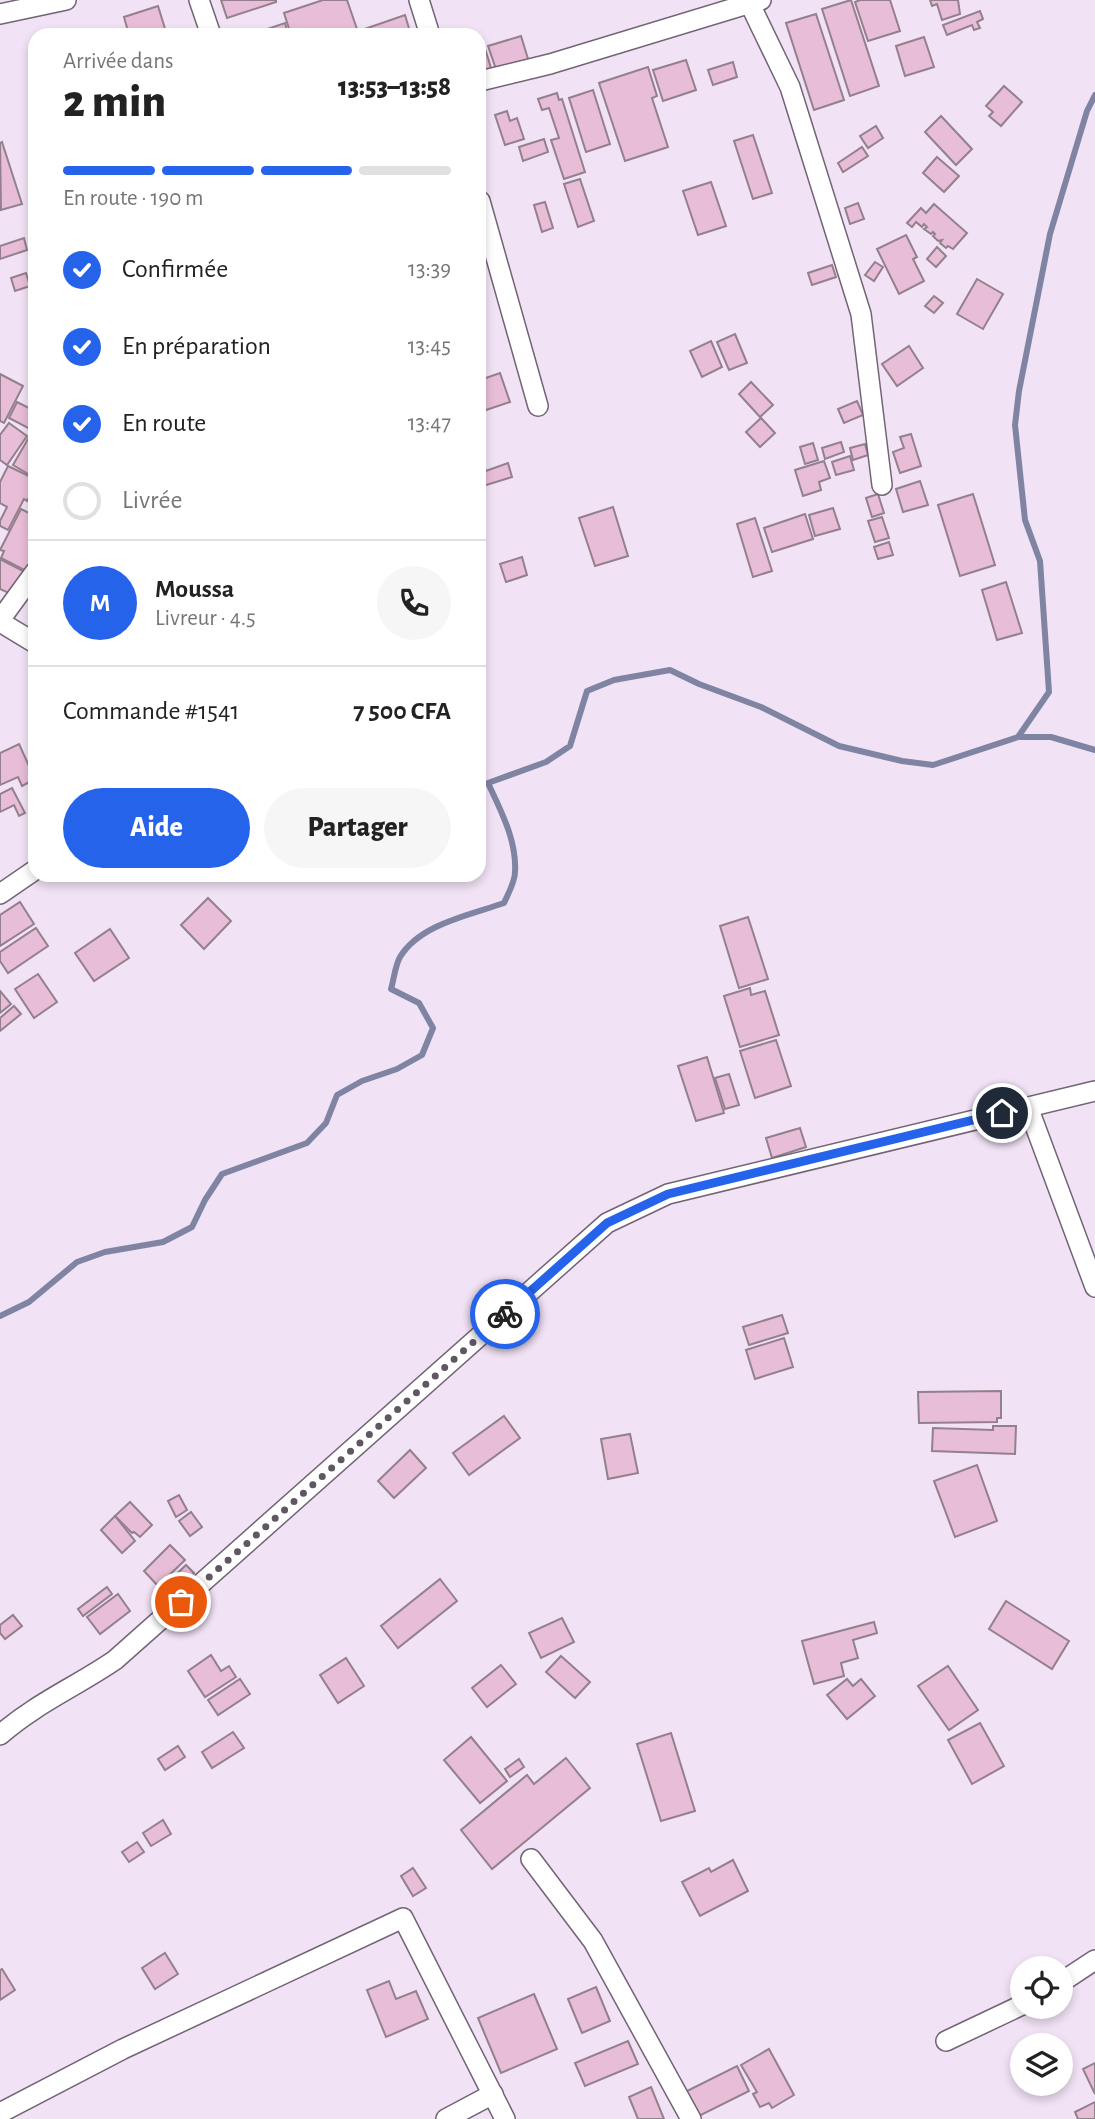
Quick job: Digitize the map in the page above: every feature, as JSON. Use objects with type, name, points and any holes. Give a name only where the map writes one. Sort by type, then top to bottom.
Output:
[{"type":"street","points":[[0,13],[66,0]]},
{"type":"street","points":[[199,0],[209,28]]},
{"type":"street","points":[[419,0],[428,28]]},
{"type":"street","points":[[486,79],[550,64],[753,1],[790,87],[861,314],[882,485]]},
{"type":"street","points":[[486,222],[538,406]]},
{"type":"street","points":[[28,582],[0,621],[28,639]]},
{"type":"street","points":[[0,894],[28,875]]},
{"type":"street","points":[[0,1735],[47,1700],[115,1660],[607,1223],[668,1194],[1095,1091]]},
{"type":"street","points":[[1028,1107],[1091,1263],[1095,1287]]},
{"type":"street","points":[[531,1859],[593,1941],[691,2119]]},
{"type":"street","points":[[0,2113],[123,2049],[403,1918],[505,2119]]},
{"type":"street","points":[[1073,1974],[1095,1960]]},
{"type":"street","points":[[946,2041],[1010,2011]]},
{"type":"street","points":[[446,2119],[492,2094]]},
{"type":"building","points":[[221,0],[276,0],[276,2],[227,18]]},
{"type":"building","points":[[323,0],[347,0],[357,28],[289,28],[284,13]]},
{"type":"building","points":[[851,0],[879,86],[850,96],[822,9]]},
{"type":"building","points":[[890,0],[900,31],[868,41],[855,2]]},
{"type":"building","points":[[930,0],[958,0],[960,14],[942,20],[937,4],[932,6]]},
{"type":"building","points":[[158,6],[165,28],[127,28],[124,17]]},
{"type":"building","points":[[980,11],[983,19],[977,22],[980,28],[974,30],[972,25],[947,35],[943,25]]},
{"type":"building","points":[[816,14],[844,100],[814,110],[786,23]]},
{"type":"building","points":[[405,15],[409,28],[368,28]]},
{"type":"building","points":[[285,23],[286,28],[270,28]]},
{"type":"building","points":[[521,36],[529,62],[497,72],[488,46]]},
{"type":"building","points":[[924,37],[934,67],[905,76],[896,46]]},
{"type":"building","points":[[486,52],[492,71],[486,73]]},
{"type":"building","points":[[686,60],[696,90],[663,101],[653,70]]},
{"type":"building","points":[[733,62],[737,77],[713,85],[708,70]]},
{"type":"building","points":[[648,67],[657,96],[652,98],[668,147],[625,161],[599,83]]},
{"type":"building","points":[[1004,86],[1022,102],[1001,126],[989,116],[993,112],[986,106]]},
{"type":"building","points":[[593,90],[610,144],[586,152],[569,98]]},
{"type":"building","points":[[557,93],[559,100],[562,99],[585,172],[564,179],[551,140],[559,138],[549,108],[542,110],[538,99]]},
{"type":"building","points":[[507,111],[510,121],[517,118],[524,139],[505,145],[495,115]]},
{"type":"building","points":[[941,116],[972,149],[956,165],[925,132]]},
{"type":"building","points":[[876,126],[883,138],[868,148],[860,136]]},
{"type":"building","points":[[753,135],[772,193],[753,199],[734,141]]},
{"type":"building","points":[[544,139],[548,152],[523,161],[519,147]]},
{"type":"building","points":[[2,142],[22,204],[1,210],[0,143]]},
{"type":"building","points":[[862,147],[868,156],[843,172],[838,163]]},
{"type":"building","points":[[937,157],[959,176],[944,192],[923,173]]},
{"type":"building","points":[[580,179],[594,221],[578,227],[564,184]]},
{"type":"building","points":[[711,182],[726,226],[698,235],[683,191]]},
{"type":"building","points":[[545,202],[553,228],[542,232],[534,205]]},
{"type":"building","points":[[858,203],[864,219],[850,224],[845,208]]},
{"type":"building","points":[[934,204],[967,233],[953,249],[940,243],[942,240],[938,241],[933,232],[931,234],[924,229],[927,227],[924,224],[922,227],[916,222],[912,227],[907,223],[921,208],[926,213]]},
{"type":"building","points":[[906,235],[917,257],[913,259],[924,281],[899,294],[877,249]]},
{"type":"building","points":[[24,238],[27,250],[0,259],[0,246]]},
{"type":"building","points":[[937,247],[946,256],[936,267],[927,259]]},
{"type":"building","points":[[875,262],[883,267],[874,281],[865,275]]},
{"type":"building","points":[[832,265],[836,277],[812,285],[808,273]]},
{"type":"building","points":[[26,273],[28,287],[15,291],[11,278]]},
{"type":"building","points":[[977,279],[1003,294],[983,329],[957,314]]},
{"type":"building","points":[[934,296],[943,303],[934,313],[925,306]]},
{"type":"building","points":[[735,334],[747,363],[729,370],[717,342]]},
{"type":"building","points":[[711,341],[722,367],[702,377],[690,351]]},
{"type":"building","points":[[909,346],[923,368],[897,386],[882,364]]},
{"type":"building","points":[[500,373],[510,402],[486,410],[486,378]]},
{"type":"building","points":[[0,374],[23,386],[4,423],[0,421]]},
{"type":"building","points":[[751,382],[773,405],[760,417],[739,394]]},
{"type":"building","points":[[857,401],[863,415],[844,423],[838,409]]},
{"type":"building","points":[[17,402],[28,408],[28,428],[9,418]]},
{"type":"building","points":[[761,418],[775,433],[760,447],[746,432]]},
{"type":"building","points":[[9,423],[27,436],[7,465],[0,460],[0,435]]},
{"type":"building","points":[[911,434],[921,466],[900,473],[893,452],[904,448],[900,437]]},
{"type":"building","points":[[28,439],[28,474],[13,465]]},
{"type":"building","points":[[841,442],[844,452],[825,459],[822,448]]},
{"type":"building","points":[[813,443],[818,460],[805,464],[800,447]]},
{"type":"building","points":[[865,444],[868,455],[853,460],[850,448]]},
{"type":"building","points":[[850,456],[854,470],[836,475],[832,462]]},
{"type":"building","points":[[824,461],[830,478],[819,482],[821,490],[803,496],[795,470]]},
{"type":"building","points":[[508,463],[512,477],[486,485],[486,471]]},
{"type":"building","points":[[8,466],[28,476],[28,499],[24,499],[8,530],[0,526],[7,507],[0,503],[0,482]]},
{"type":"building","points":[[920,481],[928,505],[903,512],[896,489]]},
{"type":"building","points":[[878,494],[884,513],[872,517],[866,498]]},
{"type":"building","points":[[973,494],[995,565],[960,576],[938,505]]},
{"type":"building","points":[[613,507],[628,556],[595,566],[579,518]]},
{"type":"building","points":[[833,508],[840,529],[815,536],[809,515]]},
{"type":"building","points":[[21,509],[28,512],[28,572],[1,558],[4,551],[0,550]]},
{"type":"building","points":[[805,514],[813,539],[772,552],[764,528]]},
{"type":"building","points":[[882,517],[889,538],[875,542],[868,521]]},
{"type":"building","points":[[755,518],[772,571],[753,577],[737,524]]},
{"type":"building","points":[[889,542],[893,555],[878,559],[874,547]]},
{"type":"building","points":[[522,557],[527,575],[506,582],[500,564]]},
{"type":"building","points":[[0,559],[25,572],[13,595],[0,589]]},
{"type":"building","points":[[1006,582],[1022,633],[997,640],[982,590]]},
{"type":"building","points":[[19,744],[28,764],[28,783],[22,786],[18,777],[0,785],[0,753]]},
{"type":"building","points":[[12,788],[25,813],[19,816],[14,805],[0,812],[0,794]]},
{"type":"building","points":[[208,898],[231,921],[204,949],[181,925]]},
{"type":"building","points":[[20,902],[34,924],[0,946],[0,915]]},
{"type":"building","points":[[748,917],[768,979],[739,988],[720,926]]},
{"type":"building","points":[[36,928],[48,946],[8,973],[0,961],[0,952]]},
{"type":"building","points":[[110,929],[129,958],[94,981],[75,953]]},
{"type":"building","points":[[38,974],[57,1002],[34,1018],[15,989]]},
{"type":"building","points":[[750,988],[751,995],[765,991],[779,1035],[740,1047],[724,996]]},
{"type":"building","points":[[0,991],[11,1004],[0,1013]]},
{"type":"building","points":[[14,1006],[21,1014],[0,1031],[0,1018]]},
{"type":"building","points":[[776,1040],[791,1086],[755,1098],[740,1051]]},
{"type":"building","points":[[707,1057],[724,1113],[696,1121],[678,1066]]},
{"type":"building","points":[[729,1074],[739,1105],[725,1109],[715,1078]]},
{"type":"building","points":[[800,1128],[806,1147],[772,1158],[766,1138]]},
{"type":"building","points":[[782,1315],[788,1333],[749,1345],[743,1327]]},
{"type":"building","points":[[784,1338],[793,1367],[755,1379],[746,1350]]},
{"type":"building","points":[[1001,1391],[1001,1418],[997,1418],[997,1422],[919,1423],[918,1392]]},
{"type":"building","points":[[504,1416],[520,1438],[469,1475],[453,1453]]},
{"type":"building","points":[[993,1426],[1016,1426],[1015,1454],[932,1451],[933,1428],[993,1430]]},
{"type":"building","points":[[630,1434],[638,1473],[608,1479],[601,1439]]},
{"type":"building","points":[[410,1450],[426,1468],[394,1498],[378,1481]]},
{"type":"building","points":[[977,1465],[997,1521],[955,1537],[934,1481]]},
{"type":"building","points":[[179,1495],[187,1510],[176,1517],[168,1501]]},
{"type":"building","points":[[130,1502],[152,1525],[140,1537],[115,1516]]},
{"type":"building","points":[[191,1512],[202,1527],[190,1536],[179,1521]]},
{"type":"building","points":[[115,1516],[135,1541],[122,1553],[101,1530]]},
{"type":"building","points":[[170,1545],[185,1560],[158,1586],[144,1571]]},
{"type":"building","points":[[186,1565],[194,1573],[170,1596],[162,1588]]},
{"type":"building","points":[[440,1579],[457,1601],[398,1648],[381,1626]]},
{"type":"building","points":[[107,1587],[112,1594],[83,1616],[78,1609]]},
{"type":"building","points":[[118,1594],[130,1611],[100,1634],[87,1617]]},
{"type":"building","points":[[1006,1601],[1069,1641],[1052,1669],[989,1629]]},
{"type":"building","points":[[13,1615],[22,1626],[5,1639],[0,1633],[0,1625]]},
{"type":"building","points":[[562,1618],[574,1642],[541,1658],[529,1633]]},
{"type":"building","points":[[874,1622],[877,1633],[853,1640],[858,1658],[841,1663],[844,1676],[814,1684],[802,1641]]},
{"type":"building","points":[[211,1655],[221,1671],[229,1666],[236,1677],[205,1697],[188,1671]]},
{"type":"building","points":[[561,1656],[590,1682],[575,1698],[546,1672]]},
{"type":"building","points":[[346,1658],[364,1686],[338,1703],[320,1675]]},
{"type":"building","points":[[501,1665],[516,1684],[487,1707],[472,1688]]},
{"type":"building","points":[[948,1666],[978,1710],[949,1730],[918,1686]]},
{"type":"building","points":[[240,1679],[250,1694],[218,1715],[208,1700]]},
{"type":"building","points":[[847,1679],[853,1686],[861,1679],[875,1696],[847,1719],[827,1695]]},
{"type":"building","points":[[980,1723],[1004,1766],[972,1784],[948,1740]]},
{"type":"building","points":[[233,1732],[244,1748],[212,1768],[202,1752]]},
{"type":"building","points":[[671,1733],[695,1811],[661,1821],[637,1744]]},
{"type":"building","points":[[471,1737],[507,1781],[480,1803],[444,1760]]},
{"type":"building","points":[[178,1746],[185,1757],[165,1770],[158,1759]]},
{"type":"building","points":[[566,1758],[590,1788],[492,1869],[461,1830],[527,1775],[534,1784]]},
{"type":"building","points":[[519,1759],[524,1767],[510,1777],[505,1769]]},
{"type":"building","points":[[163,1820],[171,1834],[151,1846],[143,1833]]},
{"type":"building","points":[[137,1842],[144,1852],[129,1862],[122,1852]]},
{"type":"building","points":[[733,1860],[748,1891],[700,1916],[682,1882],[709,1868],[711,1872]]},
{"type":"building","points":[[413,1868],[426,1888],[413,1896],[401,1876]]},
{"type":"building","points":[[165,1953],[178,1974],[155,1989],[142,1968]]},
{"type":"building","points":[[2,1969],[15,1990],[0,2000],[0,1970]]},
{"type":"building","points":[[389,1981],[396,1999],[416,1991],[428,2019],[386,2037],[367,1990]]},
{"type":"building","points":[[596,1987],[610,2021],[582,2033],[568,1999]]},
{"type":"building","points":[[534,1994],[557,2049],[501,2073],[478,2018]]},
{"type":"building","points":[[628,2041],[638,2064],[585,2086],[575,2063]]},
{"type":"building","points":[[769,2049],[794,2095],[772,2108],[769,2103],[760,2107],[753,2094],[757,2092],[741,2065]]},
{"type":"building","points":[[1095,2063],[1095,2094],[1083,2069]]},
{"type":"building","points":[[737,2066],[749,2091],[697,2117],[685,2092]]},
{"type":"building","points":[[651,2087],[664,2119],[638,2119],[629,2097]]},
{"type":"building","points":[[1095,2102],[1095,2119],[1078,2119],[1075,2112]]},
{"type":"waterway","points":[[1018,737],[1049,692],[1040,561],[1025,520],[1015,425],[1019,391],[1050,234],[1087,111],[1095,95]]},
{"type":"waterway","points":[[0,1316],[29,1302],[77,1262],[105,1252],[163,1242],[192,1227],[222,1174],[307,1143],[326,1123],[337,1095],[422,1055],[433,1028],[419,1003],[391,989],[398,961],[420,936],[447,922],[504,903],[515,876],[515,860],[507,826],[488,783],[546,762],[570,746],[587,691],[614,680],[670,670],[761,707],[839,746],[902,761],[933,765],[1018,737],[1051,737],[1095,750]]},
{"type":"way so far","points":[[181,1602],[505,1314]]},
{"type":"route","points":[[505,1314],[607,1223],[668,1194],[1002,1113]]}]
